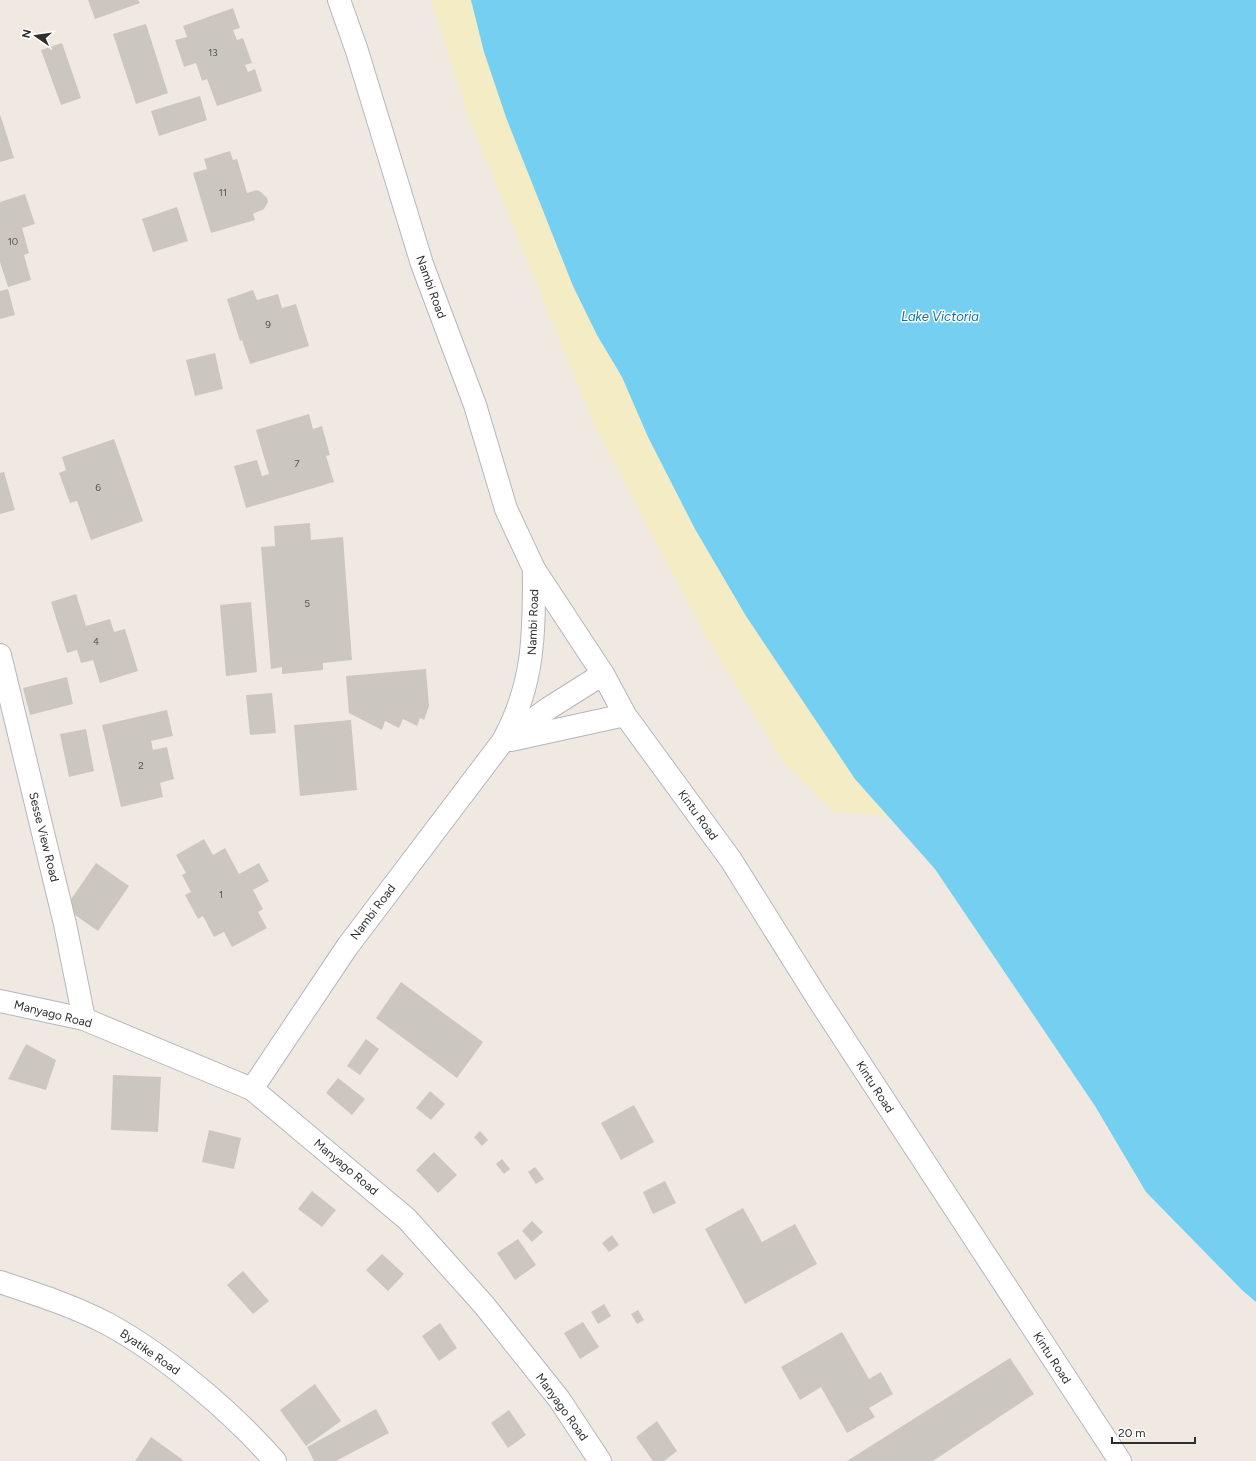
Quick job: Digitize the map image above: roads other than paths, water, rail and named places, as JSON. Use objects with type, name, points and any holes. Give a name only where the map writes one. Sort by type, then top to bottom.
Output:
[{"type":"street","name":"Nambi Road","points":[[339,0],[359,59],[422,264],[475,405],[506,510],[534,569],[603,674],[626,715]]},
{"type":"street","name":"Nambi Road","points":[[252,1089],[347,947],[503,741],[516,717],[529,677],[534,634],[534,569]]},
{"type":"street","name":"Sesse View Road","points":[[0,655],[65,924],[84,1019]]},
{"type":"street","name":"Nambi Road","points":[[503,741],[549,708],[603,674]]},
{"type":"street","points":[[503,741],[626,715]]},
{"type":"street","name":"Kintu Road","points":[[626,715],[731,860],[818,999],[1120,1461]]},
{"type":"street","name":"Manyago Road","points":[[0,1001],[84,1019],[252,1089],[407,1219],[484,1305],[559,1399],[600,1461]]},
{"type":"street","name":"Byatike Road","points":[[0,1282],[42,1296],[108,1324],[146,1348],[220,1406],[259,1443],[275,1461]]},
{"type":"water","name":"Lake Victoria","points":[[471,0],[1256,0],[1256,1302],[1242,1290],[1146,1192],[1095,1106],[935,869],[855,779],[746,616],[695,529],[648,437],[622,377],[597,335],[573,286],[507,120],[484,52]]}]
